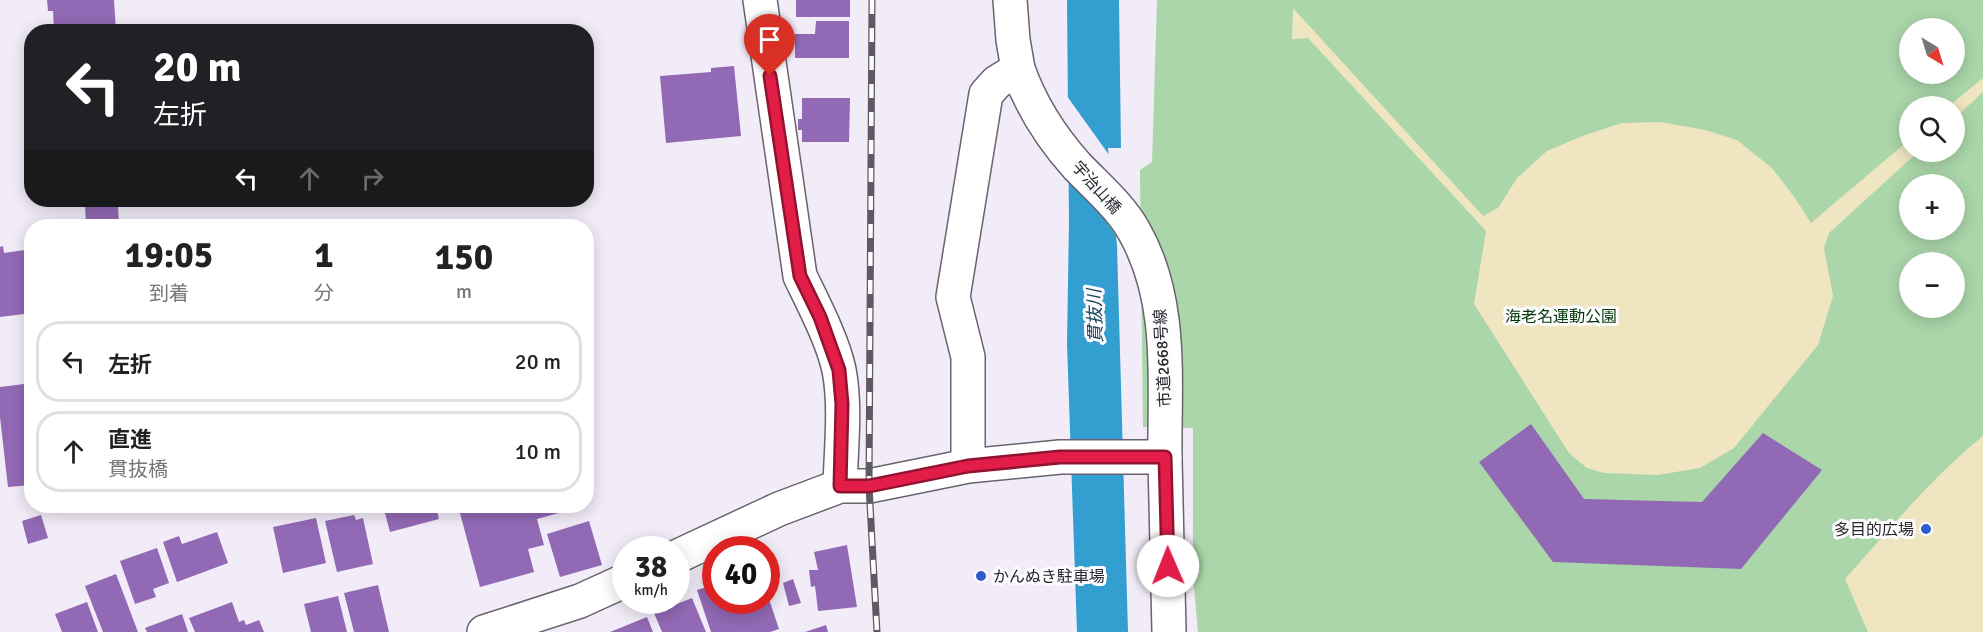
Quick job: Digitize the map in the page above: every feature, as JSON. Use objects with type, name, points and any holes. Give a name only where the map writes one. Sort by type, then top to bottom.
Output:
[{"type":"street","points":[[760,0],[800,276],[820,317],[839,370],[842,404],[840,486]]},
{"type":"street","name":"宇治山橋","points":[[1010,0],[1018,69],[1026,91],[1055,140],[1121,212],[1134,231],[1149,261]]},
{"type":"street","points":[[968,466],[968,357],[953,297],[986,94],[997,82],[1018,69]]},
{"type":"street","name":"市道2668号線","points":[[1149,261],[1159,296],[1165,340],[1150,457],[1169,632]]},
{"type":"street","points":[[690,550],[779,509],[840,486],[869,486],[968,466],[1054,458],[1150,457]]},
{"type":"street","points":[[488,631],[580,602],[612,587]]},
{"type":"green space","name":"海老名運動公園","points":[[1157,0],[1983,0],[1983,632],[1198,632],[1193,577],[1193,428],[1143,427],[1140,170],[1152,162]]},
{"type":"sand","points":[[1293,8],[1483,216],[1498,208],[1517,178],[1547,151],[1582,136],[1622,123],[1660,122],[1705,130],[1737,140],[1772,168],[1811,223],[1899,148],[1899,162],[1907,162],[1829,233],[1824,248],[1833,296],[1818,345],[1734,448],[1700,468],[1658,475],[1604,473],[1587,468],[1569,453],[1474,304],[1486,231],[1308,38],[1292,39]]},
{"type":"sand","points":[[1983,78],[1983,92],[1965,109],[1965,96],[1961,96]]},
{"type":"sand","name":"多目的広場","points":[[1983,436],[1983,632],[1868,632],[1845,579],[1928,487]]},
{"type":"water","name":"貫抜川","points":[[1067,0],[1119,0],[1121,148],[1108,148],[1117,246],[1128,632],[1077,632],[1067,344],[1069,222]]},
{"type":"pier","points":[[1064,92],[1112,159],[1120,241],[1100,213],[1065,177]]},
{"type":"building","points":[[47,0],[114,0],[116,24],[54,24],[53,11],[48,11]]},
{"type":"building","points":[[796,0],[850,0],[850,17],[796,17]]},
{"type":"building","points":[[816,21],[849,21],[849,58],[795,58],[795,34],[815,34]]},
{"type":"building","points":[[734,66],[741,136],[666,143],[660,76],[711,72],[711,68]]},
{"type":"building","points":[[802,98],[850,98],[849,142],[802,142],[802,130],[798,130],[798,119],[802,119]]},
{"type":"building","points":[[85,207],[118,207],[119,219],[86,219]]},
{"type":"building","points":[[3,246],[4,253],[24,250],[24,314],[0,317],[0,247]]},
{"type":"building","points":[[24,384],[24,486],[8,487],[0,417],[0,387]]},
{"type":"building","points":[[1531,424],[1584,499],[1702,502],[1763,433],[1822,470],[1741,569],[1553,562],[1479,462]]},
{"type":"building","points":[[385,513],[438,513],[439,519],[390,532]]},
{"type":"building","points":[[460,513],[559,513],[537,519],[544,545],[528,549],[534,572],[480,587]]},
{"type":"building","points":[[41,515],[48,538],[28,544],[22,521]]},
{"type":"building","points":[[354,515],[356,520],[363,518],[373,564],[337,572],[325,521]]},
{"type":"building","points":[[316,518],[326,563],[283,573],[273,527]]},
{"type":"building","points":[[589,521],[602,565],[560,577],[547,534]]},
{"type":"building","points":[[217,532],[228,563],[177,582],[163,542],[179,536],[182,544]]},
{"type":"building","points":[[847,545],[857,607],[818,611],[815,586],[811,587],[809,570],[818,570],[814,552]]},
{"type":"building","points":[[157,548],[169,583],[153,589],[156,597],[135,604],[120,561]]},
{"type":"building","points":[[116,574],[138,632],[103,632],[85,586]]},
{"type":"building","points":[[793,579],[801,603],[789,606],[783,583]]},
{"type":"building","points":[[378,585],[389,632],[354,632],[344,593]]},
{"type":"building","points":[[702,588],[702,605],[697,590]]},
{"type":"building","points":[[338,596],[347,632],[311,632],[304,604]]},
{"type":"building","points":[[692,598],[706,632],[662,632],[654,614],[690,614],[690,599]]},
{"type":"building","points":[[87,602],[98,632],[62,632],[55,614]]},
{"type":"building","points":[[232,602],[239,622],[244,620],[246,625],[259,620],[264,632],[195,632],[189,618]]},
{"type":"building","points":[[182,614],[188,632],[147,632],[145,628]]},
{"type":"building","points":[[705,614],[774,614],[779,629],[770,632],[711,632]]},
{"type":"building","points":[[647,617],[653,632],[610,632]]},
{"type":"building","points":[[826,625],[828,632],[805,632]]},
{"type":"railway","points":[[872,0],[869,486],[877,632]]},
{"type":"place","name":"多目的広場","points":[[1926,529]]},
{"type":"place","name":"かんぬき駐車場","points":[[981,576]]},
{"type":"route","points":[[770,76],[800,276],[820,317],[839,370],[842,404],[840,486],[869,486],[968,466],[1060,457],[1165,457],[1168,566]]}]
